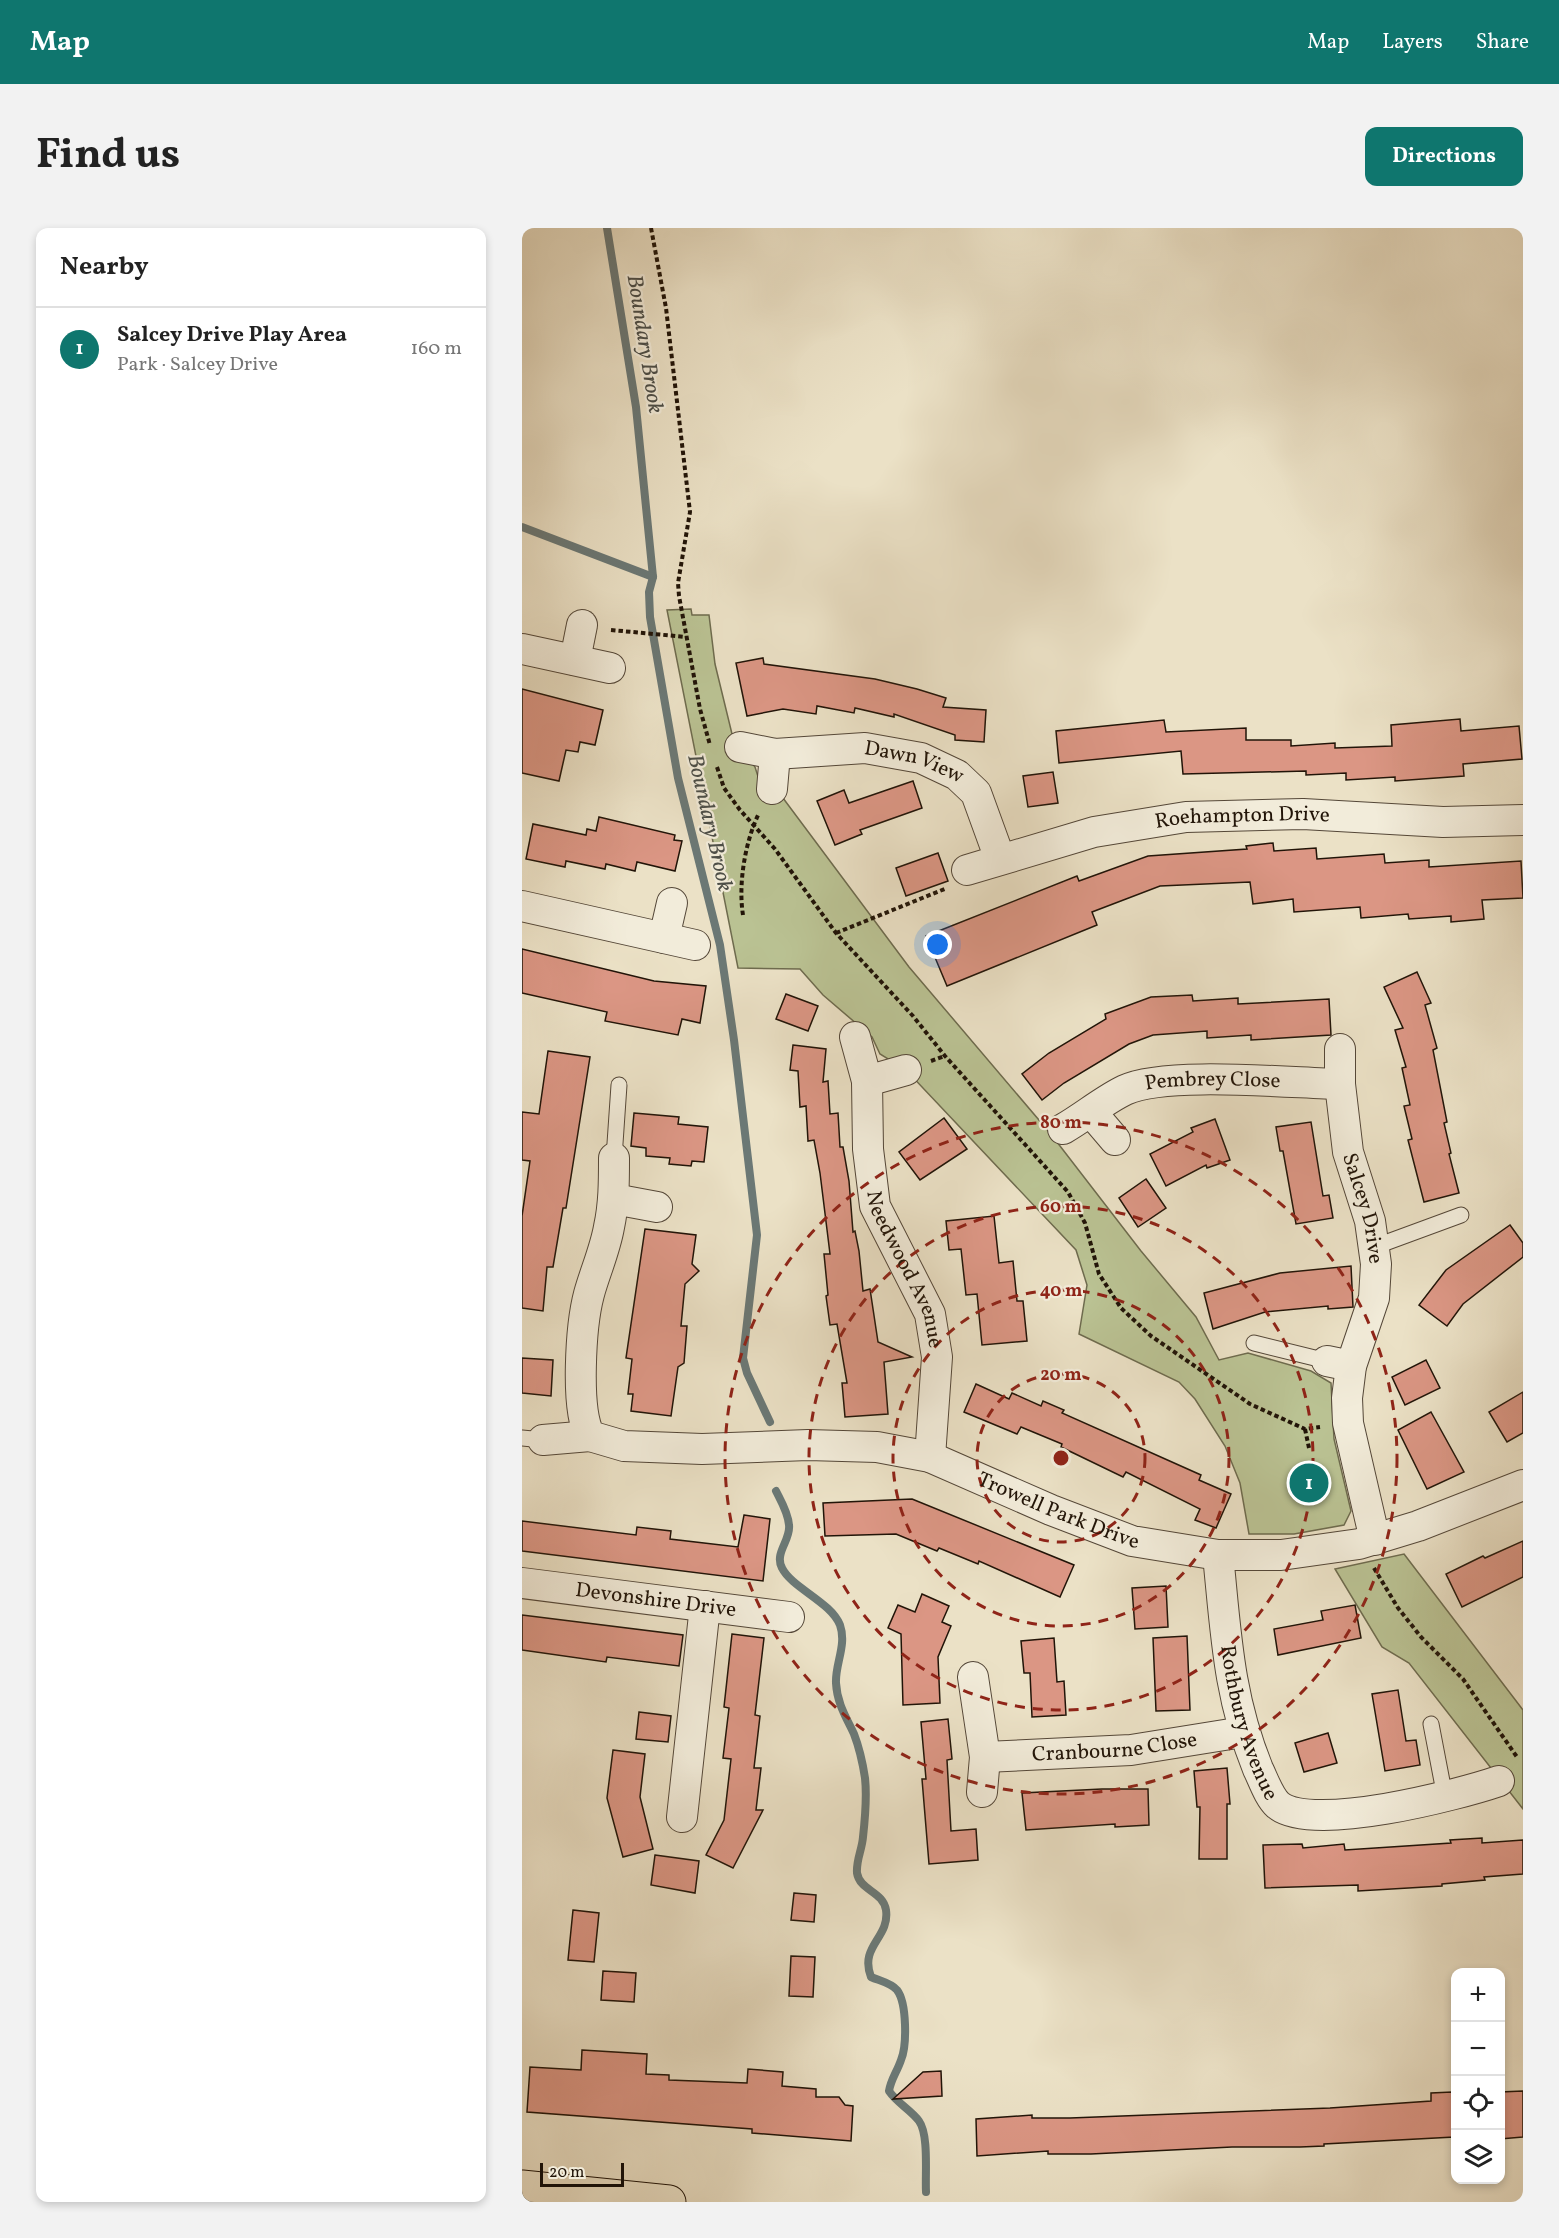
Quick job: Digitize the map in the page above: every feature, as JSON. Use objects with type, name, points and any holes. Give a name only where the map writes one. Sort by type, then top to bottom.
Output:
[{"type":"main road","points":[[522,2187],[669,2202]]},
{"type":"street","points":[[575,660],[582,625]]},
{"type":"street","points":[[522,649],[610,668]]},
{"type":"street","name":"Dawn View","points":[[727,751],[775,754],[865,748],[921,758],[957,775],[976,793],[1000,859]]},
{"type":"street","points":[[772,789],[775,754]]},
{"type":"street","name":"Roehampton Drive","points":[[967,870],[1094,832],[1186,817],[1303,814],[1443,822],[1523,820]]},
{"type":"street","points":[[663,938],[672,903]]},
{"type":"street","points":[[522,906],[695,945]]},
{"type":"street","name":"Needwood Avenue","points":[[855,1037],[867,1081],[868,1149],[875,1206],[930,1314],[937,1357],[930,1456]]},
{"type":"street","name":"Salcey Drive","points":[[1340,1049],[1340,1083],[1348,1152],[1370,1221],[1374,1247],[1374,1298],[1339,1363],[1347,1398],[1348,1423],[1367,1542]]},
{"type":"street","points":[[867,1081],[906,1070]]},
{"type":"street","name":"Pembrey Close","points":[[1063,1129],[1092,1113],[1125,1090],[1145,1084],[1191,1081],[1340,1083]]},
{"type":"street","points":[[1092,1113],[1115,1140]]},
{"type":"street","points":[[590,1436],[584,1418],[582,1399],[585,1317],[609,1227],[614,1199],[614,1158]]},
{"type":"street","points":[[614,1199],[657,1207]]},
{"type":"street","name":"Trowell Park Drive","points":[[532,1439],[590,1436],[624,1446],[702,1449],[808,1445],[877,1447],[930,1456],[1051,1510],[1132,1541],[1218,1555],[1281,1555],[1367,1542],[1439,1518],[1523,1485]]},
{"type":"street","name":"Rothbury Avenue","points":[[1218,1555],[1231,1682],[1243,1732],[1264,1782],[1278,1804],[1303,1816],[1356,1813],[1445,1797],[1511,1773]]},
{"type":"street","name":"Devonshire Drive","points":[[522,1583],[789,1617]]},
{"type":"street","points":[[682,1817],[705,1606]]},
{"type":"street","points":[[973,1677],[985,1757],[982,1792]]},
{"type":"street","name":"Cranbourne Close","points":[[985,1757],[1131,1750],[1243,1732]]},
{"type":"lane","points":[[614,1158],[619,1085]]},
{"type":"lane","points":[[1374,1247],[1461,1215]]},
{"type":"lane","points":[[1254,1343],[1339,1363]]},
{"type":"lane","points":[[1431,1724],[1445,1797]]},
{"type":"path","points":[[651,228],[666,308],[690,512],[678,583],[700,709],[727,751]]},
{"type":"path","points":[[635,633],[686,637]]},
{"type":"path","points":[[717,766],[724,788],[775,849],[836,933],[913,1016],[945,1056],[1068,1192],[1085,1223],[1099,1274],[1121,1308],[1151,1336],[1241,1398],[1290,1423]]},
{"type":"path","points":[[743,915],[740,895],[754,825],[772,789]]},
{"type":"path","points":[[836,933],[965,881],[962,872],[967,870]]},
{"type":"path","points":[[1305,1429],[1309,1448]]},
{"type":"path","points":[[1367,1542],[1398,1608],[1421,1637],[1463,1679],[1511,1773]]},
{"type":"green space","points":[[691,609],[692,615],[709,615],[715,664],[732,734],[755,767],[763,792],[780,794],[909,967],[1050,1133],[1141,1251],[1196,1317],[1219,1360],[1248,1353],[1311,1371],[1331,1383],[1334,1439],[1351,1511],[1344,1525],[1294,1534],[1249,1534],[1240,1483],[1225,1446],[1195,1399],[1179,1382],[1079,1334],[1087,1285],[1076,1250],[906,1070],[880,1054],[872,1037],[823,995],[800,969],[738,968],[667,610]]},
{"type":"green space","points":[[1404,1554],[1523,1710],[1523,1809],[1409,1663],[1382,1647],[1335,1569]]},
{"type":"building","points":[[763,658],[764,664],[875,679],[917,689],[946,698],[943,707],[986,710],[984,742],[955,740],[955,735],[894,714],[894,717],[855,708],[854,713],[817,706],[816,714],[783,709],[747,716],[736,663]]},
{"type":"building","points":[[522,689],[603,710],[595,745],[580,742],[578,752],[566,750],[559,781],[522,773]]},
{"type":"building","points":[[1460,719],[1461,731],[1519,726],[1522,759],[1463,764],[1464,776],[1395,781],[1395,777],[1346,780],[1346,773],[1306,775],[1306,771],[1183,774],[1181,751],[1059,763],[1056,731],[1164,720],[1166,732],[1246,728],[1246,740],[1291,740],[1291,746],[1335,743],[1335,748],[1392,746],[1391,725]]},
{"type":"building","points":[[1053,772],[1058,803],[1028,807],[1023,776]]},
{"type":"building","points":[[913,781],[922,808],[860,830],[862,834],[835,845],[817,801],[844,790],[849,803]]},
{"type":"building","points":[[599,817],[675,835],[674,840],[682,841],[675,871],[637,862],[635,871],[606,864],[605,869],[566,861],[565,867],[526,859],[533,824],[586,835],[587,829],[596,831]]},
{"type":"building","points":[[1273,843],[1274,851],[1316,848],[1317,859],[1384,854],[1385,863],[1429,860],[1429,867],[1521,861],[1523,898],[1482,900],[1484,919],[1451,922],[1451,916],[1409,919],[1408,914],[1361,918],[1360,907],[1294,912],[1293,899],[1253,904],[1250,882],[1160,886],[1092,912],[1097,925],[947,986],[926,936],[1077,876],[1079,881],[1148,856],[1247,849],[1246,846]]},
{"type":"building","points":[[938,853],[948,881],[906,896],[896,868]]},
{"type":"building","points":[[522,949],[654,981],[706,986],[700,1023],[682,1019],[678,1035],[605,1021],[607,1012],[522,993]]},
{"type":"building","points":[[1417,972],[1431,1003],[1425,1005],[1437,1048],[1433,1050],[1447,1122],[1444,1123],[1459,1193],[1424,1202],[1408,1140],[1412,1139],[1404,1106],[1410,1105],[1402,1068],[1406,1067],[1395,1030],[1403,1028],[1384,987]]},
{"type":"building","points":[[786,994],[818,1006],[808,1031],[776,1019]]},
{"type":"building","points":[[1192,995],[1193,1001],[1238,998],[1238,1004],[1329,999],[1331,1035],[1251,1040],[1251,1035],[1207,1038],[1207,1031],[1153,1035],[1129,1044],[1064,1083],[1042,1100],[1022,1074],[1049,1053],[1106,1019],[1105,1014],[1151,997]]},
{"type":"building","points":[[793,1045],[826,1049],[823,1082],[828,1081],[830,1114],[838,1113],[840,1147],[843,1147],[849,1181],[853,1232],[855,1231],[859,1251],[863,1291],[870,1289],[878,1342],[912,1357],[884,1362],[888,1414],[845,1417],[842,1383],[847,1383],[837,1324],[830,1325],[826,1296],[828,1295],[824,1254],[830,1254],[820,1173],[814,1140],[808,1141],[806,1106],[800,1107],[798,1071],[790,1070]]},
{"type":"building","points":[[548,1051],[590,1057],[566,1208],[563,1208],[553,1267],[547,1267],[543,1311],[522,1308],[522,1216],[530,1161],[522,1160],[522,1112],[539,1114]]},
{"type":"building","points":[[634,1113],[679,1117],[678,1124],[708,1127],[704,1162],[692,1161],[691,1166],[669,1164],[670,1158],[646,1156],[646,1148],[631,1146]]},
{"type":"building","points":[[944,1118],[967,1149],[920,1180],[899,1152]]},
{"type":"building","points":[[1215,1119],[1230,1160],[1207,1168],[1206,1165],[1166,1186],[1150,1154],[1193,1132],[1191,1128]]},
{"type":"building","points":[[1311,1122],[1323,1196],[1329,1195],[1333,1218],[1296,1224],[1283,1151],[1280,1151],[1276,1127]]},
{"type":"building","points":[[1146,1179],[1166,1208],[1138,1227],[1119,1198]]},
{"type":"building","points":[[994,1216],[999,1263],[1013,1261],[1017,1301],[1023,1301],[1027,1341],[982,1345],[977,1294],[966,1295],[961,1249],[949,1250],[946,1221]]},
{"type":"building","points":[[1510,1225],[1523,1243],[1523,1257],[1463,1304],[1447,1326],[1419,1305],[1446,1270]]},
{"type":"building","points":[[645,1229],[696,1235],[692,1264],[699,1271],[685,1284],[681,1326],[687,1326],[684,1363],[678,1367],[671,1416],[631,1411],[633,1394],[628,1394],[632,1359],[626,1358]]},
{"type":"building","points":[[1351,1266],[1353,1307],[1328,1309],[1328,1306],[1265,1312],[1213,1329],[1204,1293],[1280,1273]]},
{"type":"building","points":[[522,1358],[553,1360],[551,1396],[522,1393]]},
{"type":"building","points":[[1426,1360],[1440,1388],[1405,1405],[1392,1377]]},
{"type":"building","points":[[976,1384],[1009,1399],[1012,1393],[1041,1406],[1043,1401],[1064,1410],[1062,1413],[1201,1475],[1199,1480],[1231,1494],[1216,1528],[1195,1520],[1200,1509],[1126,1472],[1123,1477],[1061,1447],[1062,1444],[1021,1427],[1017,1434],[964,1412]]},
{"type":"building","points":[[1523,1392],[1523,1433],[1507,1442],[1489,1412]]},
{"type":"building","points":[[1431,1412],[1464,1472],[1427,1489],[1398,1430]]},
{"type":"building","points":[[912,1499],[1074,1565],[1060,1597],[979,1561],[978,1564],[939,1548],[937,1551],[896,1534],[825,1536],[823,1503]]},
{"type":"building","points":[[744,1515],[770,1519],[763,1581],[522,1551],[522,1521],[636,1535],[637,1527],[671,1531],[670,1539],[738,1547]]},
{"type":"building","points":[[1523,1541],[1523,1577],[1462,1607],[1446,1574],[1483,1556],[1485,1558]]},
{"type":"building","points":[[1166,1586],[1168,1627],[1135,1629],[1132,1588]]},
{"type":"building","points":[[922,1594],[949,1606],[942,1622],[951,1626],[938,1657],[940,1703],[903,1705],[901,1634],[888,1628],[898,1605],[915,1612]]},
{"type":"building","points":[[1355,1605],[1361,1638],[1278,1655],[1274,1629],[1323,1620],[1321,1611]]},
{"type":"building","points":[[522,1615],[683,1635],[679,1666],[607,1657],[606,1662],[522,1650]]},
{"type":"building","points":[[732,1634],[764,1638],[755,1715],[760,1716],[754,1768],[761,1768],[756,1810],[763,1810],[733,1868],[706,1855],[724,1820],[731,1759],[723,1758],[729,1708],[724,1707]]},
{"type":"building","points":[[1187,1636],[1190,1710],[1156,1711],[1153,1638]]},
{"type":"building","points":[[1054,1638],[1057,1682],[1064,1681],[1066,1715],[1032,1717],[1030,1673],[1024,1673],[1021,1641]]},
{"type":"building","points":[[1398,1690],[1406,1741],[1416,1740],[1420,1765],[1385,1771],[1372,1694]]},
{"type":"building","points":[[639,1712],[671,1716],[668,1742],[636,1739]]},
{"type":"building","points":[[948,1719],[952,1759],[947,1760],[951,1831],[976,1829],[978,1860],[929,1864],[922,1779],[926,1779],[921,1722]]},
{"type":"building","points":[[1328,1733],[1337,1763],[1304,1772],[1295,1743]]},
{"type":"building","points":[[613,1750],[645,1754],[640,1797],[653,1849],[623,1857],[607,1798]]},
{"type":"building","points":[[1227,1768],[1230,1804],[1227,1804],[1227,1859],[1199,1859],[1200,1807],[1197,1807],[1194,1771]]},
{"type":"building","points":[[1148,1789],[1149,1825],[1115,1827],[1115,1824],[1026,1830],[1022,1793]]},
{"type":"building","points":[[1482,1838],[1482,1843],[1523,1840],[1523,1874],[1484,1877],[1485,1880],[1442,1884],[1442,1886],[1358,1891],[1358,1885],[1265,1888],[1263,1845],[1302,1844],[1303,1848],[1344,1844],[1345,1850],[1451,1843],[1450,1840]]},
{"type":"building","points":[[655,1855],[699,1861],[695,1893],[651,1885]]},
{"type":"building","points":[[794,1893],[816,1895],[814,1922],[791,1920]]},
{"type":"building","points":[[573,1910],[599,1913],[594,1962],[568,1960]]},
{"type":"building","points":[[791,1956],[815,1957],[813,1997],[789,1996]]},
{"type":"building","points":[[603,1971],[636,1973],[634,2002],[601,2000]]},
{"type":"building","points":[[582,2050],[647,2054],[646,2074],[669,2075],[669,2080],[747,2083],[748,2069],[783,2072],[782,2086],[816,2089],[816,2097],[839,2097],[845,2105],[853,2106],[851,2141],[752,2133],[752,2129],[527,2112],[530,2067],[581,2070]]},
{"type":"building","points":[[941,2071],[942,2096],[893,2099],[923,2072]]},
{"type":"building","points":[[1523,2091],[1523,2137],[1505,2139],[1505,2092]]},
{"type":"building","points":[[1451,2092],[1451,2137],[1300,2147],[1232,2147],[1091,2154],[1048,2154],[1048,2151],[977,2156],[976,2119],[1032,2115],[1032,2118],[1070,2118],[1330,2108],[1431,2101],[1431,2093]]},
{"type":"waterway","name":"Boundary Brook","points":[[607,228],[636,407],[653,577],[649,592],[650,617],[678,778],[720,945],[734,1040],[757,1235],[743,1358],[747,1373],[770,1422]]},
{"type":"waterway","points":[[522,527],[653,577]]},
{"type":"waterway","name":"Boundary Brook","points":[[776,1491],[786,1511],[789,1525],[788,1536],[780,1557],[782,1568],[794,1582],[829,1609],[842,1632],[842,1647],[836,1676],[838,1697],[858,1745],[866,1785],[864,1830],[857,1873],[862,1884],[881,1899],[886,1910],[884,1928],[869,1957],[868,1966],[871,1977],[895,1988],[903,2004],[905,2025],[903,2054],[889,2091],[916,2117],[922,2127],[925,2145],[926,2192]]},
{"type":"place","name":"Salcey Drive Play Area","points":[[1309,1483]]}]
